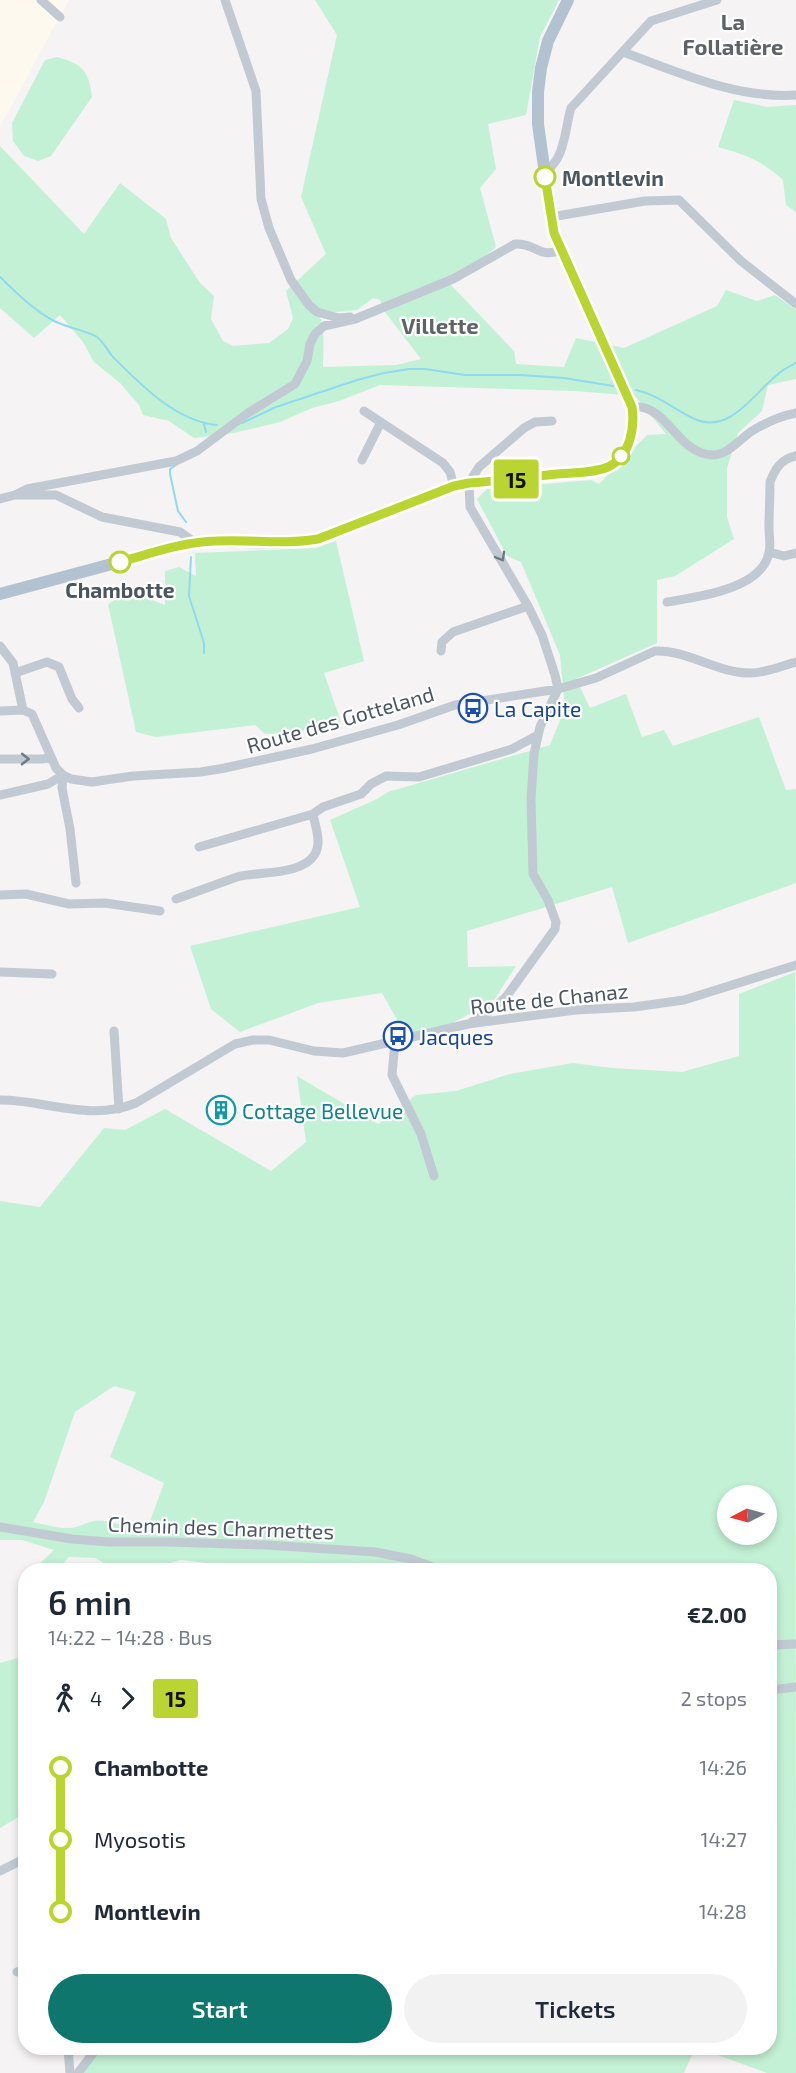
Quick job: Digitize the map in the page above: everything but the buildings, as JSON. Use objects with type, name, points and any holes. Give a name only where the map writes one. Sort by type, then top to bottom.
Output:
[{"type":"main road","points":[[0,594],[194,542],[219,540],[302,542],[318,539],[454,486],[584,472],[608,467],[620,458],[628,444],[634,420],[632,407],[554,233],[538,124],[541,68],[548,41],[568,0]]},
{"type":"street","points":[[41,0],[60,17]]},
{"type":"street","points":[[225,0],[256,91],[261,199],[269,228],[291,280],[309,304],[318,312],[339,318],[348,316],[355,320]]},
{"type":"street","points":[[545,174],[557,159],[564,143],[566,123],[571,108],[651,21],[717,0]]},
{"type":"street","points":[[622,52],[687,75],[752,94],[796,95]]},
{"type":"street","points":[[551,217],[645,201],[679,200],[741,261],[796,304]]},
{"type":"street","points":[[0,499],[27,489],[176,461],[295,384],[307,361],[310,344],[315,334],[324,326],[355,320],[453,279],[515,244],[526,244],[549,254],[562,250]]},
{"type":"street","points":[[632,407],[642,406],[652,409],[689,447],[715,455],[722,453],[752,431],[774,420],[796,414]]},
{"type":"street","points":[[364,411],[443,463],[450,472],[454,486]]},
{"type":"street","points":[[468,1024],[489,1012],[506,997],[555,928],[556,922],[548,900],[533,874],[531,799],[534,754],[538,735],[558,689],[542,635],[528,606],[470,507],[469,483],[479,466],[524,428],[535,422],[552,421]]},
{"type":"street","points":[[362,460],[381,422]]},
{"type":"street","points":[[667,602],[711,594],[732,587],[753,575],[764,565],[769,552],[770,482],[780,464],[796,456]]},
{"type":"street","points":[[15,495],[56,495],[102,517],[180,532],[194,542]]},
{"type":"street","points":[[769,552],[784,556],[796,553]]},
{"type":"street","points":[[441,651],[442,642],[453,632],[528,606]]},
{"type":"street","points":[[0,646],[13,663],[23,710]]},
{"type":"street","name":"Route des Gotteland","points":[[63,775],[81,782],[92,782],[225,768],[363,735],[455,705],[558,689],[596,678],[655,651],[681,654],[716,667],[750,673],[796,662]]},
{"type":"street","points":[[15,673],[47,662],[59,667],[72,699],[79,708]]},
{"type":"street","points":[[0,711],[23,710],[32,714],[50,758],[63,775],[62,788],[70,829],[76,883]]},
{"type":"street","points":[[198,847],[313,813],[323,807],[361,794],[371,784],[386,776],[419,777],[512,749],[538,735]]},
{"type":"street","points":[[0,759],[50,758]]},
{"type":"street","points":[[0,795],[48,784],[63,775]]},
{"type":"street","points":[[176,899],[240,877],[294,869],[305,864],[314,856],[318,848],[313,813]]},
{"type":"street","points":[[0,895],[26,894],[69,904],[105,903],[160,911]]},
{"type":"street","name":"Route de Chanaz","points":[[0,1100],[19,1100],[83,1112],[102,1112],[136,1103],[235,1044],[244,1041],[269,1040],[330,1053],[361,1050],[468,1024],[576,1010],[634,1007],[684,1000],[796,965]]},
{"type":"street","points":[[0,972],[52,974]]},
{"type":"street","points":[[114,1031],[119,1109]]},
{"type":"street","points":[[395,1042],[393,1075],[421,1134],[434,1176]]},
{"type":"street","name":"Chemin des Charmettes","points":[[0,1527],[72,1539],[109,1542],[168,1542],[375,1552],[422,1563]]},
{"type":"street","points":[[777,1645],[796,1644]]},
{"type":"street","points":[[777,1689],[796,1687]]},
{"type":"street","points":[[0,1871],[18,1862]]},
{"type":"street","points":[[69,2055],[70,2073]]},
{"type":"street","points":[[78,2073],[92,2055]]},
{"type":"shaded area","points":[[0,0],[69,0],[0,127]]},
{"type":"green space","points":[[315,0],[559,0],[540,37],[526,115],[488,124],[496,169],[480,188],[496,247],[451,285],[514,351],[516,364],[564,367],[576,338],[624,348],[717,306],[726,290],[757,301],[775,295],[796,310],[796,379],[768,385],[762,411],[738,433],[727,468],[727,517],[734,539],[675,576],[657,580],[657,643],[576,679],[590,708],[626,694],[642,737],[664,730],[673,746],[759,717],[786,790],[796,789],[796,883],[628,943],[612,887],[467,931],[468,967],[516,966],[492,1003],[442,1028],[405,1034],[382,993],[318,1003],[240,1032],[211,1009],[190,946],[360,907],[330,820],[388,792],[550,745],[565,708],[560,655],[521,562],[507,556],[477,499],[487,489],[591,480],[599,484],[647,435],[666,434],[635,396],[576,391],[380,385],[339,401],[312,408],[280,422],[234,433],[194,438],[169,421],[143,415],[139,405],[120,383],[94,362],[83,342],[60,315],[34,338],[0,308],[0,146],[84,234],[120,183],[166,219],[171,238],[200,283],[214,296],[211,319],[223,341],[233,346],[269,343],[288,329],[293,318],[286,291],[326,254],[301,197],[337,35]],"holes":[[[373,298],[380,300],[385,312],[421,359],[396,365],[323,367],[323,330],[317,309],[335,312],[357,310]]]},
{"type":"green space","points":[[57,57],[73,62],[83,70],[89,80],[92,97],[51,156],[38,161],[24,156],[13,141],[12,123],[45,60]]},
{"type":"green space","points":[[734,100],[767,107],[796,105],[796,212],[786,205],[783,180],[753,159],[718,147]]},
{"type":"green space","points":[[336,541],[364,661],[324,673],[341,722],[313,729],[275,734],[265,734],[255,725],[156,737],[136,732],[108,604],[123,597],[136,596],[165,605],[165,571],[179,567],[196,576],[195,553],[316,548]]},
{"type":"green space","points":[[795,972],[796,2073],[767,2073],[718,2055],[777,2055],[777,1563],[209,1563],[181,1560],[169,1563],[104,1563],[95,1558],[69,1557],[63,1563],[40,1563],[54,1550],[22,1540],[0,1540],[0,1201],[40,1207],[104,1128],[125,1130],[165,1109],[271,1171],[306,1142],[297,1076],[378,1124],[416,1095],[456,1091],[510,1074],[573,1063],[682,1072],[739,1056],[739,994]],"holes":[[[114,1386],[136,1392],[110,1457],[164,1483],[145,1535],[127,1527],[99,1520],[70,1528],[33,1522],[44,1502],[75,1412]]]},
{"type":"green space","points":[[18,1658],[18,1817],[0,1828],[0,1663]]},
{"type":"green space","points":[[93,2055],[692,2055],[684,2073],[79,2073]]},
{"type":"waterway","points":[[0,277],[46,317],[97,337],[136,380],[174,409],[188,417],[217,425]]},
{"type":"waterway","points":[[636,390],[697,420],[721,421],[742,409],[779,373],[796,363]]},
{"type":"waterway","points":[[242,423],[276,407],[357,380],[409,369],[465,375],[564,378],[613,386]]},
{"type":"waterway","points":[[204,424],[206,432]]},
{"type":"waterway","points":[[176,465],[170,469],[170,474],[178,511],[186,522]]},
{"type":"waterway","points":[[191,557],[189,596],[204,643],[204,653]]},
{"type":"bus line","name":"15","points":[[120,562],[194,542],[219,540],[302,542],[318,539],[454,486],[584,472],[608,467],[620,458],[632,436],[634,420],[632,407],[554,233],[545,177]]},
{"type":"place","name":"Montlevin","points":[[545,177]]},
{"type":"place","name":"Chambotte","points":[[120,562]]},
{"type":"place","name":"La Capite","points":[[473,708]]},
{"type":"place","name":"Jacques","points":[[398,1036]]},
{"type":"place","name":"Cottage Bellevue","points":[[221,1110]]},
{"type":"district","name":"La Follatière","points":[[733,34]]},
{"type":"district","name":"Villette","points":[[440,325]]}]
